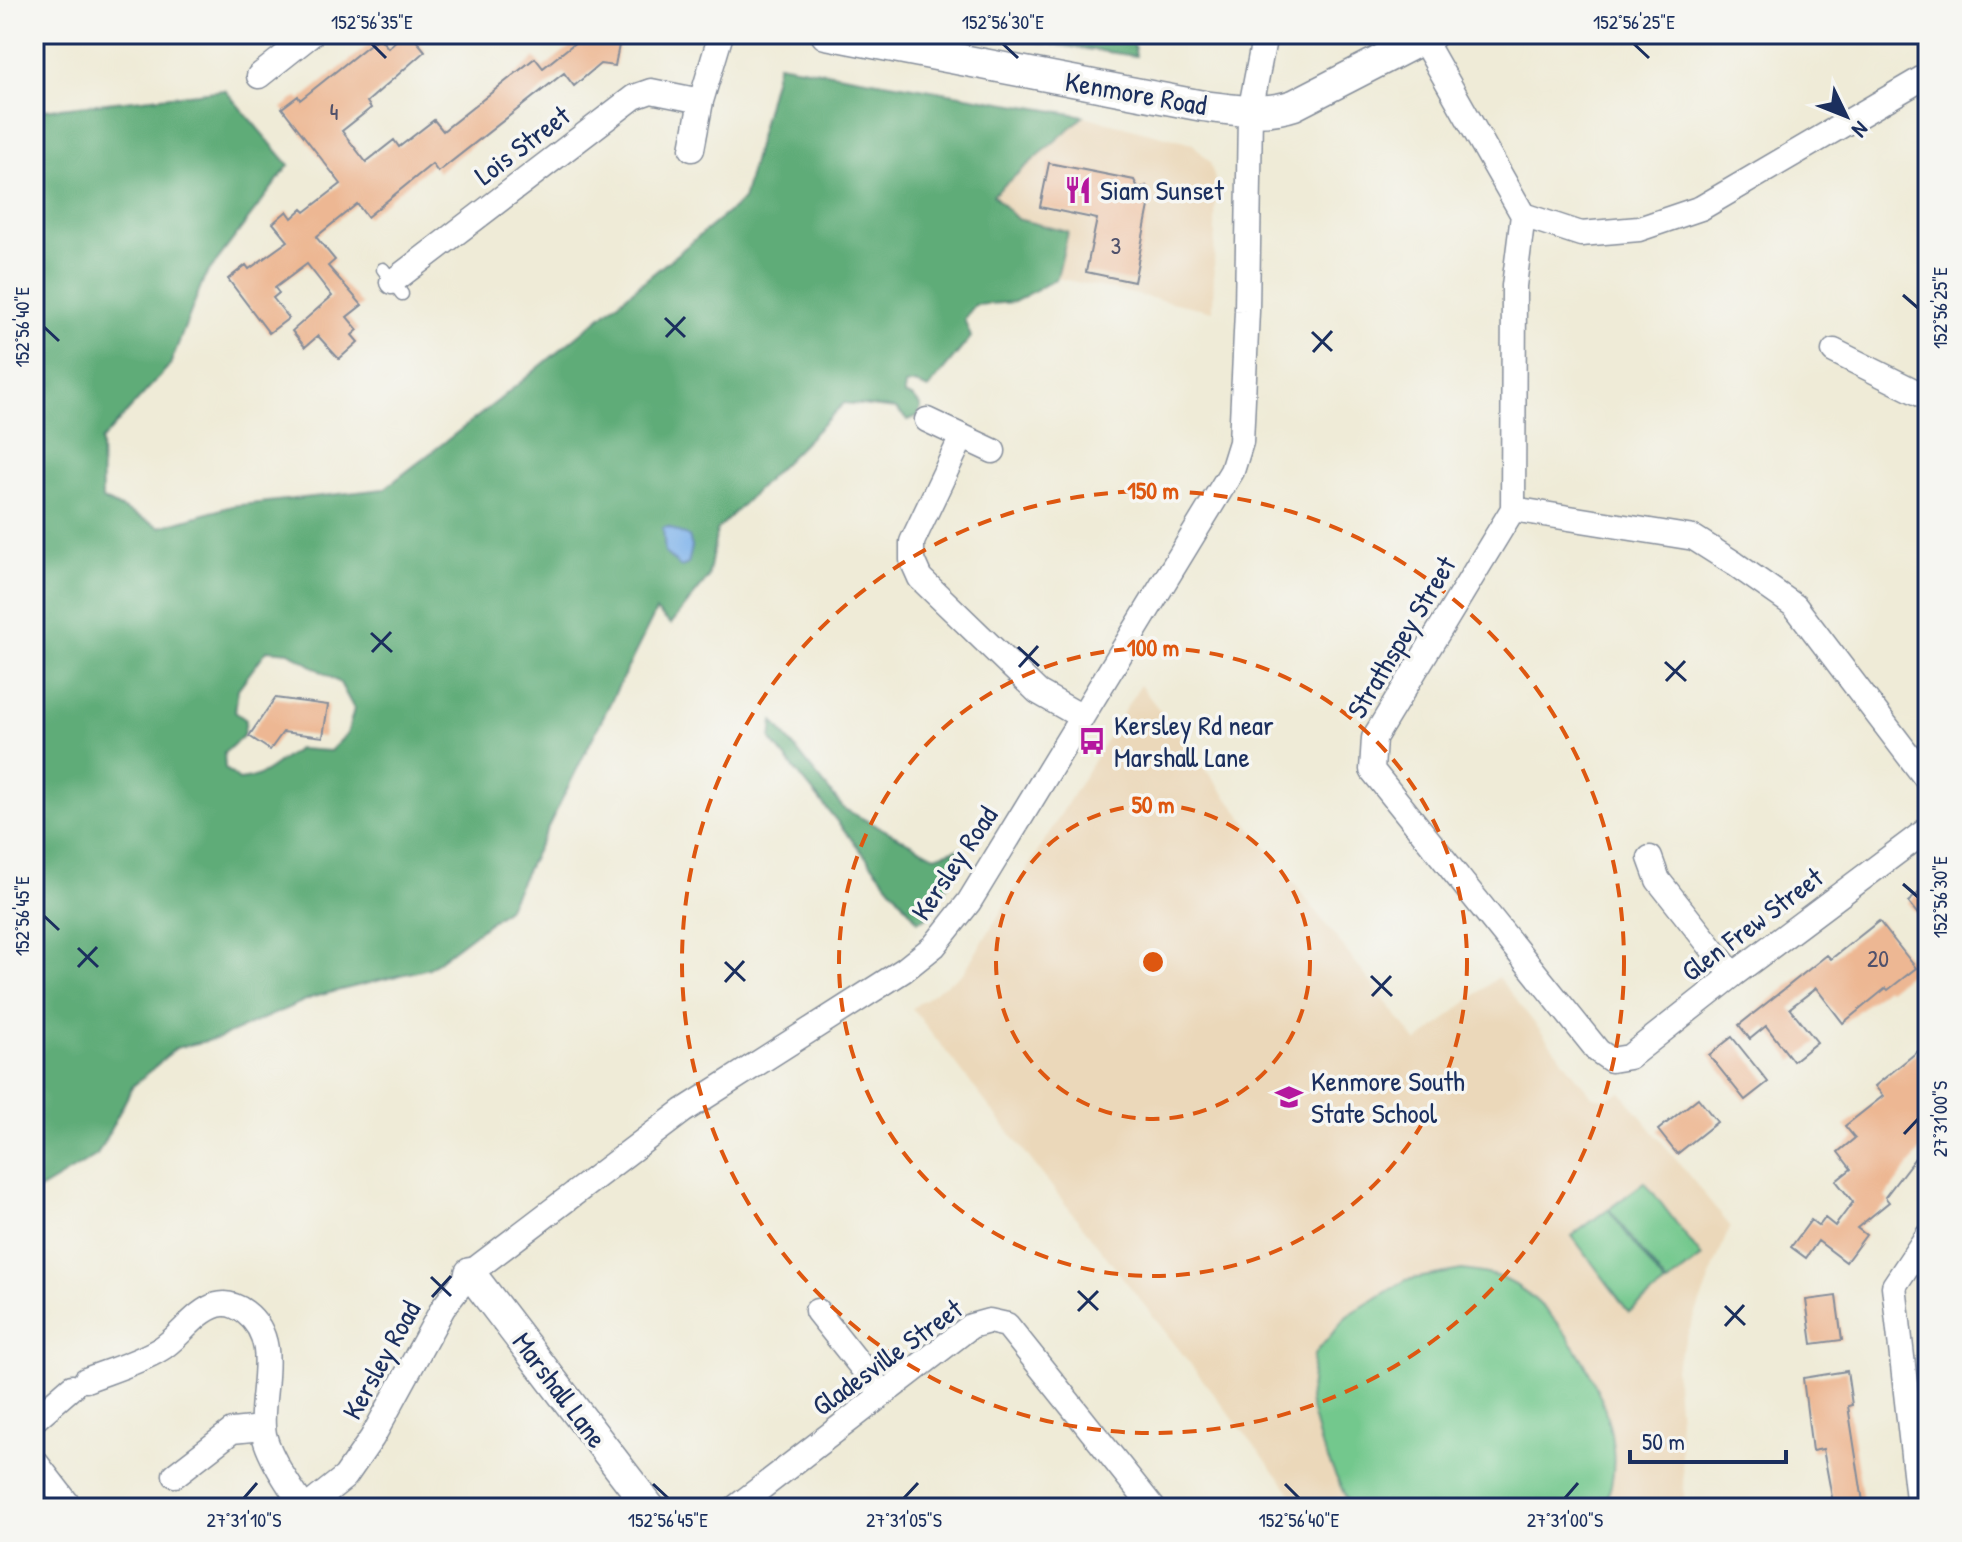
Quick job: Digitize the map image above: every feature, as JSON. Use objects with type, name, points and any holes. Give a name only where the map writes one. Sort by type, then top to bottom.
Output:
[{"type":"street","points":[[259,76],[312,34]]},
{"type":"street","points":[[692,149],[701,101],[721,34]]},
{"type":"street","name":"Kenmore Road","points":[[826,34],[1190,104],[1250,112],[1294,105],[1427,37]]},
{"type":"street","name":"Kersley Road","points":[[305,1508],[345,1477],[363,1451],[443,1308],[470,1273],[683,1111],[904,970],[934,946],[969,902],[1232,471],[1241,442],[1247,311],[1250,112],[1265,34]]},
{"type":"street","points":[[1427,37],[1523,215],[1514,286],[1513,509],[1694,538],[1735,564],[1795,606],[1928,781]]},
{"type":"street","points":[[1523,215],[1581,234],[1639,229],[1701,208],[1928,75]]},
{"type":"street","name":"Lois Street","points":[[392,282],[634,97],[651,91],[701,101]]},
{"type":"street","points":[[1834,351],[1928,398]]},
{"type":"street","points":[[927,420],[993,451]]},
{"type":"street","points":[[962,437],[912,542],[912,560],[920,578],[1038,692],[1082,717]]},
{"type":"street","name":"Strathspey Street","points":[[1513,509],[1374,738],[1372,770],[1598,1051],[1611,1060]]},
{"type":"street","name":"Glen Frew Street","points":[[1611,1060],[1629,1057],[1928,829]]},
{"type":"street","points":[[1650,858],[1658,880],[1733,975]]},
{"type":"street","points":[[1919,1508],[1894,1286],[1928,1235]]},
{"type":"street","name":"Marshall Lane","points":[[470,1273],[650,1508]]},
{"type":"street","points":[[34,1420],[79,1384],[158,1351],[179,1336],[204,1311],[220,1304],[238,1306],[251,1316],[261,1330],[267,1349],[262,1428],[270,1450],[305,1508]]},
{"type":"street","points":[[817,1311],[883,1394]]},
{"type":"street","name":"Gladesville Street","points":[[735,1508],[971,1326],[989,1321],[1007,1325],[1153,1508]]},
{"type":"street","points":[[175,1475],[232,1431],[262,1428]]},
{"type":"street","points":[[34,1460],[71,1508]]},
{"type":"shaded area","points":[[1084,116],[1193,144],[1210,162],[1216,184],[1213,311],[1057,278],[1067,232],[1017,219],[993,196]]},
{"type":"shaded area","name":"Kenmore South State School","points":[[1140,685],[1417,1042],[1498,977],[1591,1095],[1602,1099],[1621,1092],[1730,1226],[1675,1367],[1685,1508],[1303,1508],[912,1008],[964,972]]},
{"type":"green space","points":[[1003,34],[1132,34],[1136,56],[1044,43]]},
{"type":"green space","points":[[778,64],[1084,116],[993,195],[1017,219],[1068,232],[1057,278],[1014,302],[975,305],[964,319],[971,337],[928,389],[915,383],[905,385],[904,394],[914,398],[921,407],[918,416],[908,420],[896,409],[844,403],[717,530],[708,578],[671,624],[656,611],[507,909],[429,968],[313,997],[219,1038],[176,1048],[133,1086],[97,1155],[34,1193],[34,117],[42,110],[225,90],[289,165],[204,278],[170,365],[101,441],[102,499],[160,527],[232,506],[384,489],[499,400],[743,200]],"holes":[[[267,650],[289,652],[340,683],[354,709],[347,734],[330,751],[298,749],[264,773],[239,780],[225,768],[224,753],[243,736],[246,720],[235,712],[238,689]]]},
{"type":"green space","points":[[773,721],[844,809],[935,856],[960,848],[962,863],[926,918],[918,921],[771,740]]},
{"type":"green space","points":[[1645,1182],[1702,1257],[1667,1284],[1609,1209]]},
{"type":"green space","points":[[1608,1209],[1665,1285],[1629,1312],[1572,1236]]},
{"type":"green space","points":[[1462,1270],[1499,1277],[1529,1295],[1553,1318],[1575,1347],[1593,1380],[1606,1414],[1613,1448],[1612,1480],[1602,1508],[1354,1508],[1347,1500],[1321,1445],[1309,1401],[1314,1355],[1347,1316],[1406,1280]]},
{"type":"water","points":[[668,527],[689,537],[692,547],[688,564],[681,567],[665,553],[663,528]]},
{"type":"building","points":[[403,34],[411,34],[425,51],[367,102],[371,108],[342,131],[366,162],[394,140],[399,147],[434,120],[443,131],[535,58],[543,68],[586,34],[597,34],[603,41],[619,45],[615,66],[600,64],[574,86],[564,73],[438,172],[432,164],[367,217],[357,204],[316,237],[335,260],[328,266],[362,305],[347,317],[358,330],[352,335],[358,342],[339,359],[318,336],[305,347],[292,331],[332,296],[307,264],[275,288],[279,293],[273,298],[289,318],[269,333],[228,279],[246,265],[249,269],[288,241],[273,223],[287,211],[292,218],[302,209],[305,212],[341,184],[282,108],[298,96],[300,100],[379,37],[388,48]]},
{"type":"building","points":[[1049,163],[1134,180],[1139,190],[1146,186],[1151,196],[1134,282],[1086,272],[1097,219],[1040,207]]},
{"type":"building","points":[[275,698],[328,705],[323,737],[283,732],[270,750],[249,736]]},
{"type":"building","points":[[1928,885],[1928,927],[1908,902]]},
{"type":"building","points":[[1879,921],[1916,968],[1843,1023],[1816,988],[1790,1008],[1817,1042],[1793,1061],[1766,1026],[1750,1039],[1739,1025],[1827,955],[1831,959]]},
{"type":"building","points":[[1732,1037],[1768,1082],[1745,1100],[1709,1055]]},
{"type":"building","points":[[1928,1043],[1928,1141],[1885,1197],[1889,1202],[1857,1228],[1866,1235],[1846,1262],[1818,1241],[1806,1258],[1791,1247],[1811,1220],[1819,1226],[1825,1218],[1835,1226],[1853,1202],[1836,1181],[1851,1169],[1838,1152],[1855,1138],[1845,1126],[1883,1096],[1875,1086]]},
{"type":"building","points":[[1698,1098],[1717,1122],[1677,1154],[1658,1130]]},
{"type":"building","points":[[1836,1296],[1842,1340],[1812,1344],[1806,1300]]},
{"type":"building","points":[[1847,1371],[1852,1405],[1848,1406],[1864,1508],[1834,1508],[1823,1449],[1812,1451],[1809,1427],[1803,1378]]},
{"type":"place","name":"Siam Sunset","points":[[1078,190]]},
{"type":"place","name":"Kersley Rd near Marshall Lane","points":[[1092,741]]},
{"type":"place","name":"Kenmore South State School","points":[[1289,1097]]}]
